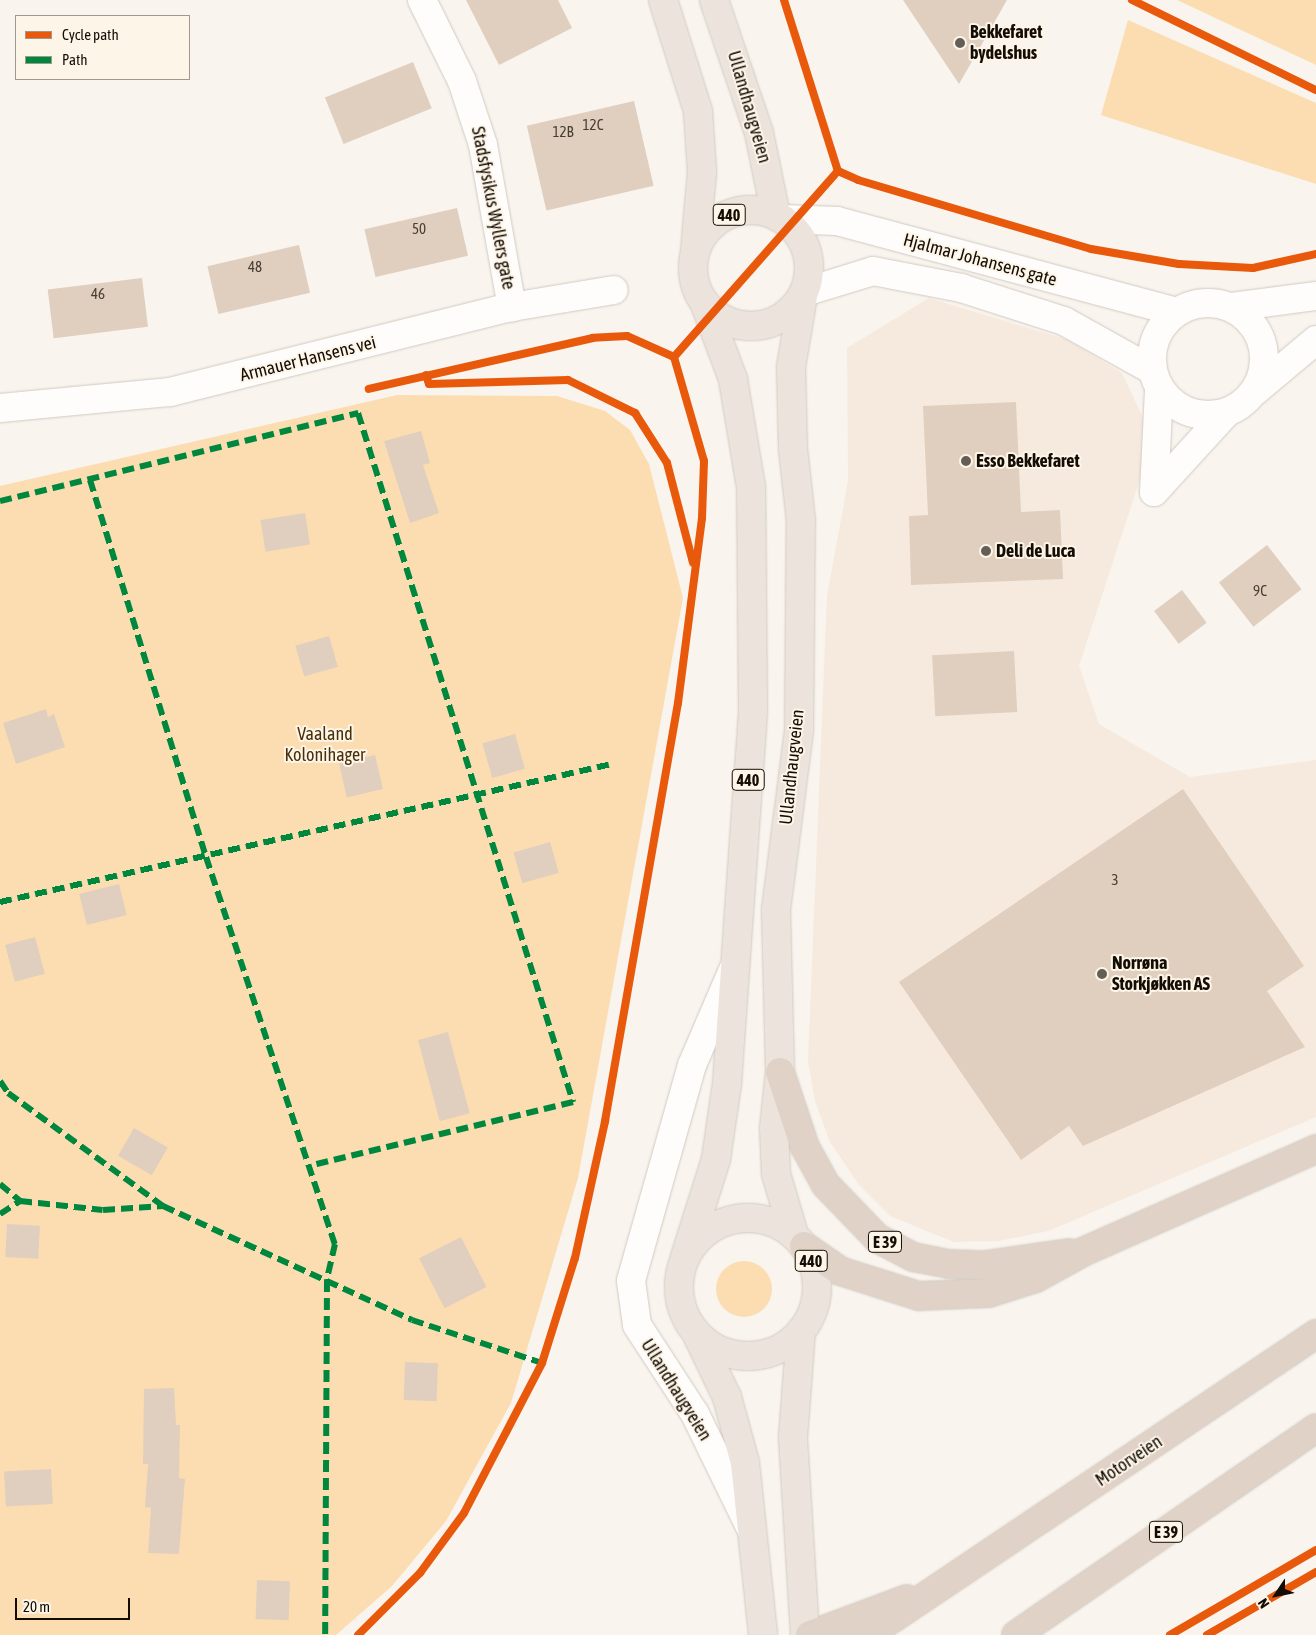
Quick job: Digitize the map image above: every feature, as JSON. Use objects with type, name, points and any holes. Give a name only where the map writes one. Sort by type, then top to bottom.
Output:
[{"type":"highway","name":"E 39","points":[[780,1072],[806,1147],[826,1185],[877,1238],[913,1257],[948,1264],[985,1265],[1085,1251]]},
{"type":"highway","name":"E 39","points":[[799,1241],[863,1280],[918,1296],[952,1297],[989,1293],[1036,1278],[1085,1251],[1316,1149]]},
{"type":"highway","name":"Motorveien","points":[[868,1635],[941,1588],[1316,1334]]},
{"type":"highway","name":"E 39","points":[[1016,1635],[1316,1428]]},
{"type":"highway","points":[[810,1635],[837,1621],[941,1588]]},
{"type":"main road","name":"440","points":[[663,0],[698,111],[702,172],[694,259],[696,289],[704,302]]},
{"type":"main road","name":"Ullandhaugveien","points":[[714,0],[759,132],[779,218]]},
{"type":"main road","name":"440","points":[[694,259],[710,227],[724,217],[759,211],[779,218],[804,244],[808,260],[804,294]]},
{"type":"main road","name":"Ullandhaugveien","points":[[799,1241],[776,1174],[774,1128],[780,1072],[776,910],[799,730],[801,521],[793,449],[791,367],[804,294]]},
{"type":"main road","points":[[704,302],[735,325],[755,326],[791,311],[804,294]]},
{"type":"main road","name":"Ullandhaugveien","points":[[685,1258],[716,1159],[726,1084],[753,710],[751,487],[733,379],[704,302]]},
{"type":"main road","name":"440","points":[[801,1331],[768,1353],[747,1356],[714,1347],[693,1330],[679,1295],[685,1258],[703,1235],[734,1219],[776,1224],[799,1241],[817,1284],[815,1305],[801,1331],[794,1394],[796,1508],[804,1635]]},
{"type":"main road","name":"Ullandhaugveien","points":[[693,1330],[714,1365],[732,1414],[755,1538]]},
{"type":"main road","name":"440","points":[[755,1538],[763,1635]]},
{"type":"street","name":"Stadsfysikus Wyllers gate","points":[[422,0],[462,81],[483,145],[512,307]]},
{"type":"street","name":"Hjalmar Johansens gate","points":[[779,218],[837,221],[1176,312]]},
{"type":"street","name":"Hjalmar Johansens gate","points":[[804,294],[874,271],[961,288],[1064,321],[1156,379]]},
{"type":"street","name":"Armauer Hansens vei","points":[[0,408],[170,392],[512,307],[614,290]]},
{"type":"street","points":[[1316,296],[1232,307],[1202,302],[1176,312],[1156,337],[1154,492],[1227,412],[1316,340]]},
{"type":"street","points":[[1232,307],[1256,329],[1263,344],[1265,361],[1254,392]]},
{"type":"street","points":[[1156,379],[1188,412],[1227,412]]},
{"type":"street","name":"Ullandhaugveien","points":[[733,970],[692,1065],[631,1281],[637,1325],[695,1414],[755,1538]]},
{"type":"shaded area","points":[[929,298],[1068,340],[1122,373],[1153,439],[1079,666],[1099,724],[1190,777],[1316,760],[1316,1117],[1048,1231],[999,1241],[954,1242],[890,1216],[859,1185],[830,1142],[815,1101],[808,1061],[827,596],[848,481],[847,348]]},
{"type":"green space","points":[[1177,0],[1316,0],[1316,65]]},
{"type":"green space","points":[[1128,20],[1316,103],[1316,184],[1101,115]]},
{"type":"green space","name":"Vaaland Kolonihager","points":[[397,395],[557,396],[605,411],[630,430],[649,464],[683,598],[578,1178],[511,1403],[446,1521],[392,1586],[336,1635],[0,1635],[0,486]]},
{"type":"green space","points":[[739,1261],[749,1261],[764,1269],[770,1278],[772,1289],[770,1300],[764,1309],[749,1317],[739,1317],[728,1312],[721,1305],[716,1294],[716,1284],[721,1273],[728,1266]]},
{"type":"building","points":[[466,0],[558,0],[572,28],[499,65]]},
{"type":"building","name":"Bekkefaret bydelshus","points":[[903,0],[1007,0],[959,84]]},
{"type":"building","points":[[413,62],[432,108],[344,144],[325,98]]},
{"type":"building","points":[[634,101],[654,186],[546,211],[527,126]]},
{"type":"building","points":[[457,208],[468,256],[375,277],[364,229]]},
{"type":"building","points":[[299,245],[310,293],[218,314],[207,266]]},
{"type":"building","points":[[142,278],[148,327],[54,338],[48,290]]},
{"type":"building","points":[[1016,402],[1021,512],[1060,510],[1063,579],[911,585],[909,516],[928,515],[923,406]]},
{"type":"building","points":[[421,431],[430,463],[423,465],[439,513],[410,523],[384,441]]},
{"type":"building","points":[[305,513],[310,545],[266,552],[261,520]]},
{"type":"building","points":[[1267,545],[1301,589],[1253,627],[1219,583]]},
{"type":"building","points":[[1182,590],[1207,623],[1179,644],[1154,611]]},
{"type":"building","points":[[329,636],[338,667],[304,676],[295,646]]},
{"type":"building","points":[[1014,651],[1017,712],[935,716],[932,655]]},
{"type":"building","points":[[46,709],[48,717],[54,714],[65,747],[16,764],[3,723]]},
{"type":"building","points":[[515,734],[525,769],[492,778],[482,743]]},
{"type":"building","points":[[375,755],[383,789],[347,797],[339,763]]},
{"type":"building","name":"Norrøna Storkjøkken AS","points":[[1183,789],[1304,966],[1267,991],[1305,1047],[1083,1146],[1069,1126],[1021,1160],[899,982]]},
{"type":"building","points":[[550,842],[559,873],[522,883],[513,852]]},
{"type":"building","points":[[119,884],[127,915],[87,925],[79,894]]},
{"type":"building","points":[[35,937],[45,974],[15,982],[5,945]]},
{"type":"building","points":[[448,1032],[470,1113],[440,1121],[418,1040]]},
{"type":"building","points":[[134,1128],[168,1148],[152,1175],[118,1156]]},
{"type":"building","points":[[7,1224],[40,1226],[38,1259],[5,1257]]},
{"type":"building","points":[[461,1237],[486,1287],[445,1308],[419,1258]]},
{"type":"building","points":[[405,1362],[438,1363],[437,1401],[404,1400]]},
{"type":"building","points":[[174,1388],[176,1425],[180,1425],[179,1478],[185,1479],[179,1554],[148,1553],[151,1508],[145,1507],[148,1464],[143,1464],[144,1389]]},
{"type":"building","points":[[51,1469],[53,1504],[6,1506],[4,1471]]},
{"type":"building","points":[[257,1580],[290,1581],[289,1620],[256,1619]]},
{"type":"marked path","points":[[0,501],[358,413],[573,1102],[312,1165]]},
{"type":"marked path","points":[[90,480],[206,857],[335,1244],[327,1280],[325,1635]]},
{"type":"marked path","points":[[0,902],[612,764]]},
{"type":"marked path","points":[[0,1081],[8,1093],[163,1206],[412,1320],[542,1363]]},
{"type":"marked path","points":[[0,1184],[20,1201]]},
{"type":"marked path","points":[[0,1214],[20,1201],[103,1210],[163,1206]]},
{"type":"cycle path","points":[[784,0],[838,171],[858,180],[1091,249],[1179,264],[1253,268],[1316,254]]},
{"type":"cycle path","points":[[1132,0],[1316,90]]},
{"type":"cycle path","points":[[674,357],[838,171]]},
{"type":"cycle path","points":[[358,1635],[420,1573],[464,1513],[542,1363],[575,1258],[605,1121],[678,703],[702,518],[704,461],[674,357],[627,336],[593,338],[369,389]]},
{"type":"cycle path","points":[[426,375],[429,384],[568,380],[635,413],[667,463],[693,563]]},
{"type":"cycle path","points":[[1170,1635],[1316,1550]]},
{"type":"cycle path","points":[[1207,1635],[1316,1572]]},
{"type":"place","name":"Bekkefaret bydelshus","points":[[960,43]]},
{"type":"place","name":"Esso Bekkefaret","points":[[966,461]]},
{"type":"place","name":"Deli de Luca","points":[[986,551]]},
{"type":"place","name":"Norrøna Storkjøkken AS","points":[[1102,974]]}]
